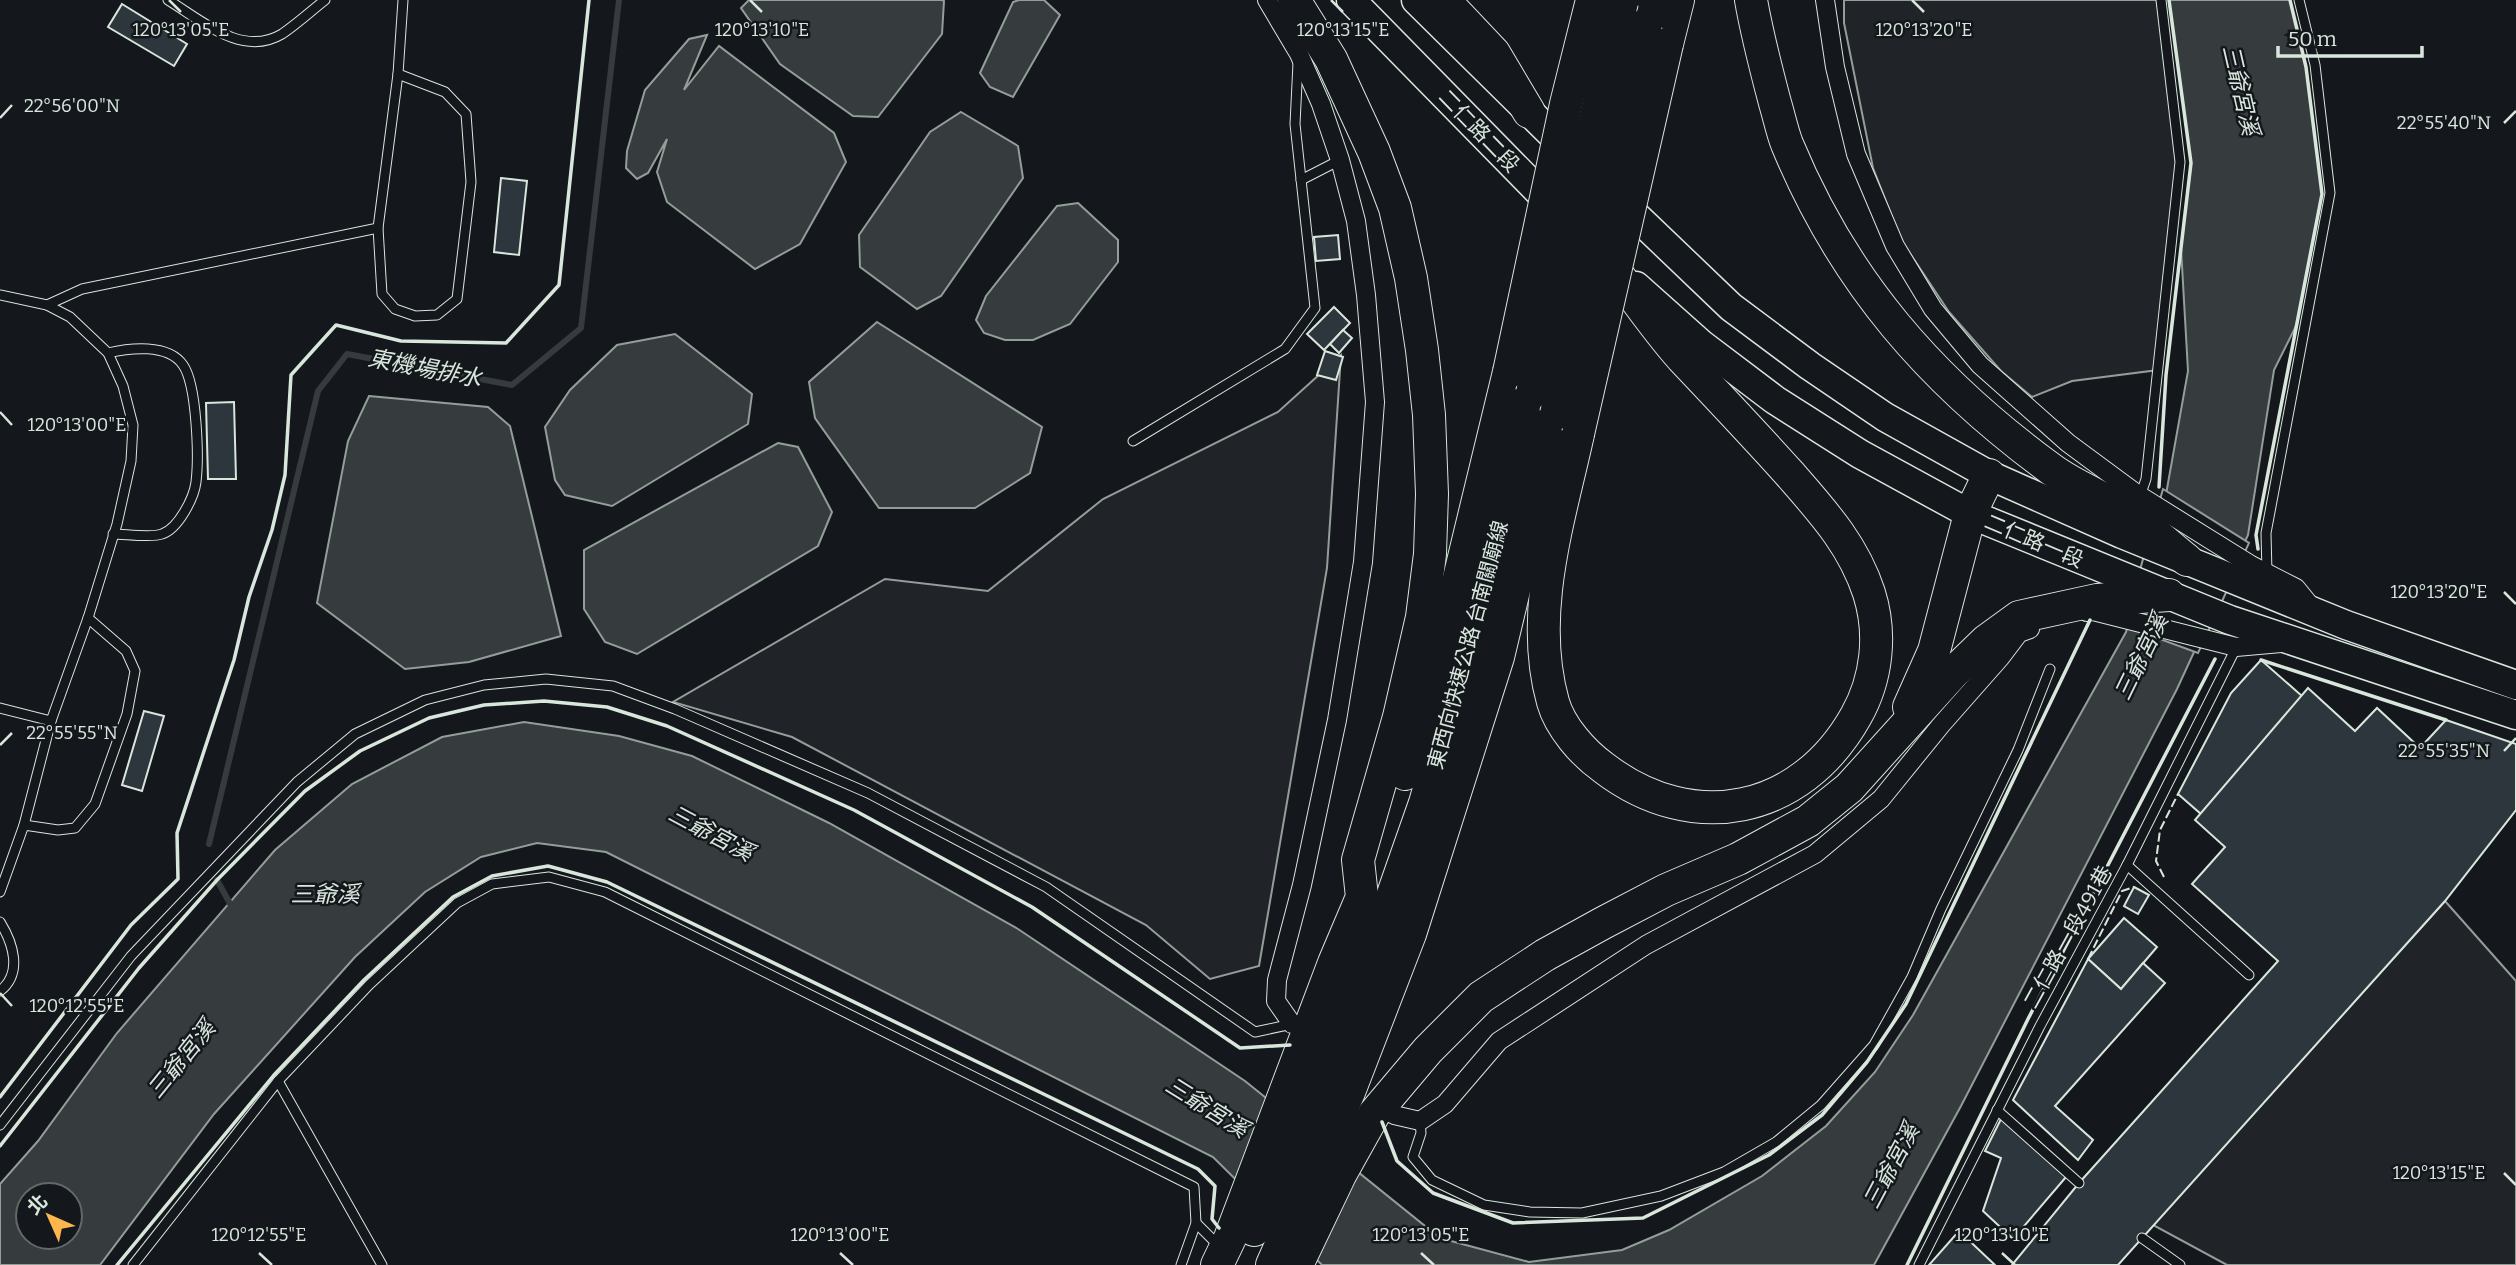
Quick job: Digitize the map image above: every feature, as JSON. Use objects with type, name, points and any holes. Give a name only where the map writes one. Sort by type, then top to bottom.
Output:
[{"type":"highway","points":[[1294,0],[1331,59],[1374,152],[1395,208],[1411,278],[1429,415],[1432,494],[1430,554],[1424,605],[1399,717],[1359,860],[1362,897]]},
{"type":"highway","points":[[1444,0],[1494,53],[1529,112]]},
{"type":"highway","points":[[1633,12],[1678,0]]},
{"type":"highway","points":[[1751,0],[1759,45],[1786,141],[1822,219],[1854,273],[1894,326],[1993,424],[2053,471],[2135,503],[2187,560]]},
{"type":"highway","name":"東西向快速公路 台南關廟線","points":[[1229,1252],[1325,1072],[1385,917],[1425,803],[1477,624],[1521,383],[1633,12]]},
{"type":"highway","name":"東西向快速公路 台南關廟線","points":[[1272,1265],[1349,1092],[1410,934],[1498,657],[1567,424],[1633,12]]},
{"type":"highway","points":[[1567,424],[1542,614],[1545,667],[1553,705],[1569,733],[1594,761],[1623,783],[1657,799],[1692,807],[1730,806],[1767,798],[1799,782],[1827,759],[1845,736],[1863,703],[1874,668],[1877,632],[1869,594],[1854,557],[1834,524],[1763,443],[1679,354],[1608,262]]},
{"type":"highway","points":[[1229,1252],[1297,1037],[1362,897],[1400,790],[1453,603],[1521,383]]},
{"type":"highway","points":[[1887,745],[1921,682],[1934,651],[1970,514],[1989,475]]},
{"type":"highway","points":[[1297,1265],[1340,1175],[1428,1050],[1481,997],[1545,955],[1603,923],[1666,890],[1738,859],[1808,821],[1849,788],[1986,640],[2019,617],[2100,594],[2169,595]]},
{"type":"main road","name":"二仁路二段","points":[[1351,0],[1608,262]]},
{"type":"main road","points":[[1416,0],[1529,112]]},
{"type":"main road","name":"二仁路一段","points":[[1529,112],[1731,307],[1810,366],[1885,416],[1989,475],[2135,503]]},
{"type":"main road","name":"二仁路一段","points":[[1608,262],[1701,344],[1775,400],[1860,454],[1970,514],[2100,594]]},
{"type":"main road","points":[[2187,560],[2255,574],[2315,612],[2516,685]]},
{"type":"main road","points":[[2169,595],[2233,634],[2295,642],[2516,715]]},
{"type":"street","points":[[1267,0],[1299,54],[1321,104],[1340,160],[1356,221],[1366,295],[1375,402],[1363,562],[1339,706],[1302,885],[1277,980],[1276,1001],[1297,1037]]},
{"type":"street","points":[[1825,0],[1835,67],[1856,154],[1895,246],[1933,309],[1980,365],[2135,503],[2255,574]]},
{"type":"street","points":[[1384,1115],[1420,1121],[1445,1104],[1499,1041],[1646,945],[1815,854],[1881,799],[2019,632],[2059,618],[2100,594],[2233,634]]},
{"type":"lane","points":[[168,0],[228,37],[256,43],[280,35],[325,0]]},
{"type":"lane","points":[[398,74],[445,92],[466,114],[471,182],[457,299],[437,315],[415,316],[395,309],[382,295],[378,228],[398,74],[403,0]]},
{"type":"lane","points":[[2135,503],[2180,162],[2161,0]]},
{"type":"lane","points":[[2255,574],[2266,533],[2330,193],[2315,65],[2299,0]]},
{"type":"lane","points":[[1133,441],[1285,349],[1315,308],[1295,124],[1299,54]]},
{"type":"lane","points":[[1301,180],[1340,160]]},
{"type":"lane","points":[[47,305],[82,289],[378,228]]},
{"type":"lane","points":[[0,295],[47,305],[70,317],[108,354],[124,386],[133,425],[131,461],[113,534],[88,618],[51,721],[24,825],[0,892]]},
{"type":"lane","points":[[108,354],[131,348],[168,353],[183,365],[196,409],[196,484],[181,519],[162,534],[113,534]]},
{"type":"lane","points":[[24,825],[58,830],[75,828],[95,804],[127,715],[135,670],[126,651],[88,618]]},
{"type":"lane","name":"二仁路一段491巷","points":[[1919,1265],[2040,1026],[2127,865],[2233,634]]},
{"type":"lane","points":[[1420,1121],[1422,1133],[1413,1157],[1432,1180],[1484,1205],[1530,1212],[1582,1213],[1661,1196],[1724,1172],[1776,1143],[1821,1105],[1874,1045],[1912,977],[1941,909],[2018,750],[2050,669]]},
{"type":"lane","points":[[0,1125],[131,956],[296,782],[355,734],[425,701],[484,685],[546,679],[612,686],[675,709],[868,793],[1046,887],[1255,1031],[1297,1037]]},
{"type":"lane","points":[[0,708],[51,721]]},
{"type":"lane","points":[[2127,865],[2249,975]]},
{"type":"lane","points":[[133,1265],[278,1081],[369,985],[457,903],[492,884],[549,877],[606,892],[1194,1187],[1196,1223],[1181,1265]]},
{"type":"lane","points":[[0,922],[11,940],[14,964],[8,985],[0,991]]},
{"type":"lane","points":[[278,1081],[382,1265]]},
{"type":"lane","points":[[1997,1110],[2079,1183]]},
{"type":"lane","points":[[1196,1223],[1229,1252]]},
{"type":"lane","points":[[2142,1238],[2180,1265]]},
{"type":"shaded area","points":[[1844,0],[2161,0],[2180,162],[2158,370],[2072,381],[2032,397],[2001,371],[1949,312],[1901,240],[1873,168],[1844,23]]},
{"type":"shaded area","points":[[1341,355],[1327,568],[1259,966],[1210,979],[1146,925],[792,737],[673,702],[885,579],[988,591],[1103,499],[1278,412]]},
{"type":"shaded area","points":[[2445,901],[2516,981],[2516,1265],[2227,1265],[2153,1225]]},
{"type":"water","points":[[749,0],[942,0],[942,34],[878,117],[853,116],[780,64],[741,8]]},
{"type":"water","points":[[1044,0],[1060,15],[1013,97],[990,87],[980,73],[1013,2]]},
{"type":"water","name":"三爺溪","points":[[2169,0],[2290,0],[2306,67],[2322,194],[2297,324],[2274,370],[2248,535],[2177,689],[1961,1106],[1874,1265],[1322,1265],[1213,1157],[606,852],[537,843],[481,857],[425,892],[355,957],[214,1114],[100,1265],[0,1265],[0,1184],[38,1141],[117,1033],[275,850],[352,784],[442,737],[524,722],[619,736],[692,756],[829,823],[1018,929],[1245,1081],[1440,1238],[1529,1262],[1622,1250],[1669,1230],[1762,1176],[1826,1126],[1875,1072],[1913,1015],[2126,632],[2165,500],[2188,371],[2181,248],[2191,163]]},
{"type":"water","points":[[707,35],[684,90],[719,46],[834,133],[846,162],[800,244],[755,269],[667,202],[657,172],[667,139],[648,173],[637,179],[626,168],[627,151],[645,90],[689,39]]},
{"type":"water","points":[[961,112],[1018,146],[1023,178],[941,296],[917,309],[860,267],[859,235],[930,132]]},
{"type":"water","points":[[1078,203],[1118,240],[1118,262],[1070,324],[1033,340],[1005,340],[984,333],[976,320],[986,296],[1057,206]]},
{"type":"water","points":[[877,322],[1042,427],[1030,473],[975,508],[879,508],[815,418],[809,382]]},
{"type":"water","points":[[675,334],[752,394],[748,424],[612,506],[565,495],[555,480],[545,427],[570,390],[617,345]]},
{"type":"water","points":[[369,396],[488,407],[510,426],[561,636],[469,662],[405,669],[317,603],[348,441]]},
{"type":"water","points":[[778,443],[798,447],[832,512],[818,546],[637,654],[605,642],[584,609],[584,550]]},
{"type":"pier","points":[[2163,489],[2249,543],[2198,653],[2124,626]]},
{"type":"building","points":[[122,4],[187,44],[174,66],[108,27]]},
{"type":"building","points":[[501,178],[527,181],[519,255],[494,252]]},
{"type":"building","points":[[1338,235],[1340,259],[1316,261],[1314,237]]},
{"type":"building","points":[[1334,307],[1350,323],[1324,350],[1307,334]]},
{"type":"building","points":[[1343,330],[1352,338],[1339,353],[1330,344]]},
{"type":"building","points":[[1325,351],[1343,357],[1336,380],[1317,375]]},
{"type":"building","points":[[234,402],[236,479],[208,479],[206,403]]},
{"type":"building","points":[[2261,660],[2302,696],[2201,814],[2178,794],[2231,693]]},
{"type":"building","points":[[2308,688],[2355,731],[2377,708],[2420,748],[2446,720],[2516,744],[2516,810],[2445,901],[2118,1265],[2012,1265],[2079,1183],[2278,961],[2192,884],[2225,847],[2195,820]]},
{"type":"building","points":[[144,711],[164,716],[142,791],[122,785]]},
{"type":"building","points":[[2134,887],[2149,895],[2138,914],[2124,906]]},
{"type":"building","points":[[2124,918],[2157,947],[2121,989],[2088,959]]},
{"type":"building","points":[[2088,959],[2121,989],[2143,963],[2165,983],[2055,1106],[2093,1140],[2078,1160],[2013,1100]]},
{"type":"building","points":[[2001,1119],[2066,1177],[2013,1239],[1983,1211],[2001,1158],[1985,1151]]},
{"type":"building","points":[[1959,1231],[1995,1265],[1929,1265]]},
{"type":"waterway","name":"東機場排水","points":[[209,844],[318,391],[347,354],[512,385],[581,328],[619,0]]},
{"type":"waterway","name":"東機場排水","points":[[217,880],[233,909]]},
{"type":"fence","points":[[2164,877],[2156,861],[2160,830],[2178,794]]},
{"type":"fence","points":[[2088,959],[2122,891],[2134,887]]},
{"type":"wall","points":[[0,1097],[131,925],[178,879],[177,833],[234,660],[249,597],[272,530],[285,475],[291,375],[336,325],[401,341],[506,343],[559,285],[589,0]]},
{"type":"wall","points":[[2159,487],[2166,375],[2191,163],[2169,0]]},
{"type":"wall","points":[[2258,549],[2256,535],[2322,194],[2306,67],[2290,0]]},
{"type":"wall","points":[[1382,1122],[1397,1161],[1433,1193],[1513,1223],[1643,1218],[1769,1155],[1822,1115],[1867,1062],[1906,1004],[2090,620]]},
{"type":"wall","points":[[1907,1265],[2028,1019],[2215,659]]},
{"type":"wall","points":[[2261,660],[2446,720]]},
{"type":"wall","points":[[0,1146],[139,968],[217,880],[305,791],[360,751],[429,718],[484,705],[544,701],[607,707],[667,726],[854,810],[1032,907],[1240,1048],[1290,1045]]},
{"type":"wall","points":[[117,1265],[274,1075],[364,980],[453,897],[492,876],[548,866],[607,882],[1198,1169],[1215,1186],[1212,1219],[1219,1228]]},
{"type":"water label","name":"三爺宮溪","points":[[2241,90]]},
{"type":"water label","name":"三爺宮溪","points":[[2141,657]]},
{"type":"water label","name":"三爺宮溪","points":[[711,833]]},
{"type":"water label","name":"三爺宮溪","points":[[181,1059]]},
{"type":"water label","name":"三爺宮溪","points":[[1207,1107]]},
{"type":"water label","name":"三爺宮溪","points":[[1891,1166]]}]
